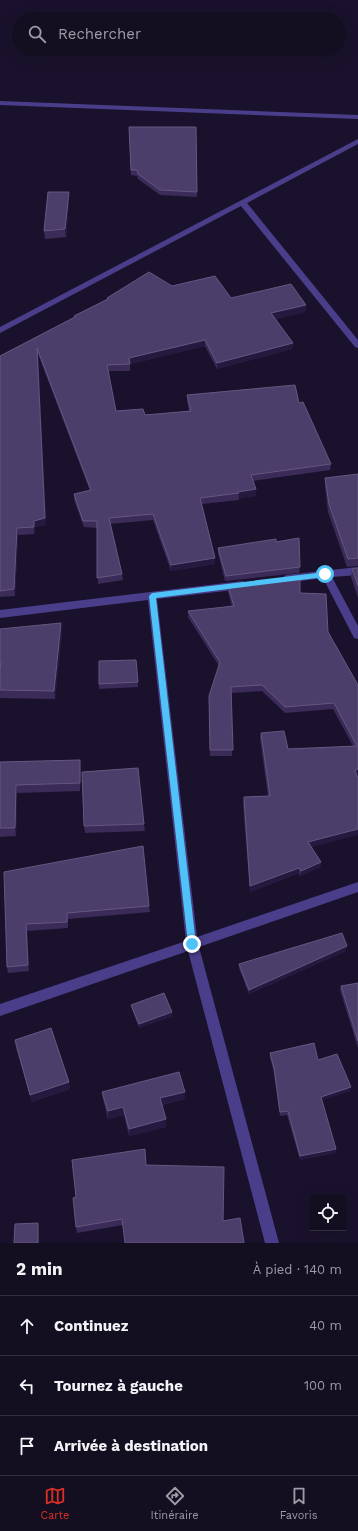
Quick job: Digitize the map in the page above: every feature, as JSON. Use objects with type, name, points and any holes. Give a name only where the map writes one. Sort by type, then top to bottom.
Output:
[{"type":"street","points":[[0,103],[358,117]]},
{"type":"street","points":[[0,330],[358,141]]},
{"type":"street","points":[[242,202],[358,346]]},
{"type":"street","points":[[278,580],[358,571]]},
{"type":"street","points":[[325,574],[358,635]]},
{"type":"street","points":[[0,614],[254,583]]},
{"type":"street","points":[[152,596],[192,944],[272,1243]]},
{"type":"street","points":[[0,1010],[358,887]]},
{"type":"building","points":[[129,127],[196,127],[197,192],[160,190],[138,174],[137,170],[131,170]]},
{"type":"building","points":[[48,192],[69,192],[65,229],[44,231]]},
{"type":"building","points":[[149,272],[172,286],[215,276],[231,298],[291,284],[306,305],[271,313],[293,343],[217,363],[205,340],[129,358],[130,364],[107,365],[116,411],[143,409],[145,415],[191,411],[187,395],[295,385],[299,403],[303,402],[331,464],[251,475],[256,489],[238,492],[239,493],[200,498],[215,558],[171,565],[153,514],[109,518],[122,574],[97,578],[97,521],[83,521],[74,494],[91,490],[37,348],[45,518],[34,521],[34,527],[17,528],[14,589],[0,591],[0,356],[108,299],[107,298]]},
{"type":"building","points":[[358,474],[358,558],[348,559],[329,504],[325,478]]},
{"type":"building","points":[[299,538],[300,567],[226,576],[218,548],[276,539],[276,542]]},
{"type":"building","points":[[358,568],[358,586],[352,569]]},
{"type":"building","points":[[300,578],[300,593],[326,594],[328,632],[358,685],[358,769],[355,770],[358,778],[358,829],[308,842],[321,862],[301,871],[299,868],[250,886],[244,797],[270,796],[261,733],[284,731],[288,749],[357,746],[334,703],[285,707],[262,685],[231,687],[233,750],[210,750],[209,696],[220,662],[188,611],[234,606],[228,586]]},
{"type":"building","points":[[61,623],[54,691],[0,690],[0,629]]},
{"type":"building","points":[[136,660],[138,682],[99,684],[99,661]]},
{"type":"building","points":[[80,760],[80,783],[16,785],[15,828],[0,828],[0,762]]},
{"type":"building","points":[[138,768],[144,824],[84,826],[82,772]]},
{"type":"building","points":[[143,846],[149,906],[67,913],[67,922],[26,924],[28,965],[7,967],[4,872]]},
{"type":"building","points":[[342,933],[347,946],[249,990],[239,964]]},
{"type":"building","points":[[358,983],[358,1041],[341,986]]},
{"type":"building","points":[[164,993],[172,1012],[139,1024],[131,1005]]},
{"type":"building","points":[[51,1028],[69,1082],[30,1095],[15,1040]]},
{"type":"building","points":[[314,1043],[318,1060],[337,1054],[351,1087],[321,1097],[336,1149],[300,1156],[288,1111],[280,1112],[274,1068],[270,1053]]},
{"type":"building","points":[[179,1072],[185,1092],[160,1098],[166,1119],[129,1129],[123,1107],[108,1111],[102,1092]]},
{"type":"building","points":[[145,1149],[146,1165],[224,1167],[223,1221],[240,1218],[244,1243],[125,1243],[122,1219],[76,1227],[73,1198],[76,1197],[72,1160]]},
{"type":"building","points":[[38,1223],[38,1243],[14,1243],[15,1224]]},
{"type":"route","points":[[192,944],[152,596],[325,574]]}]
